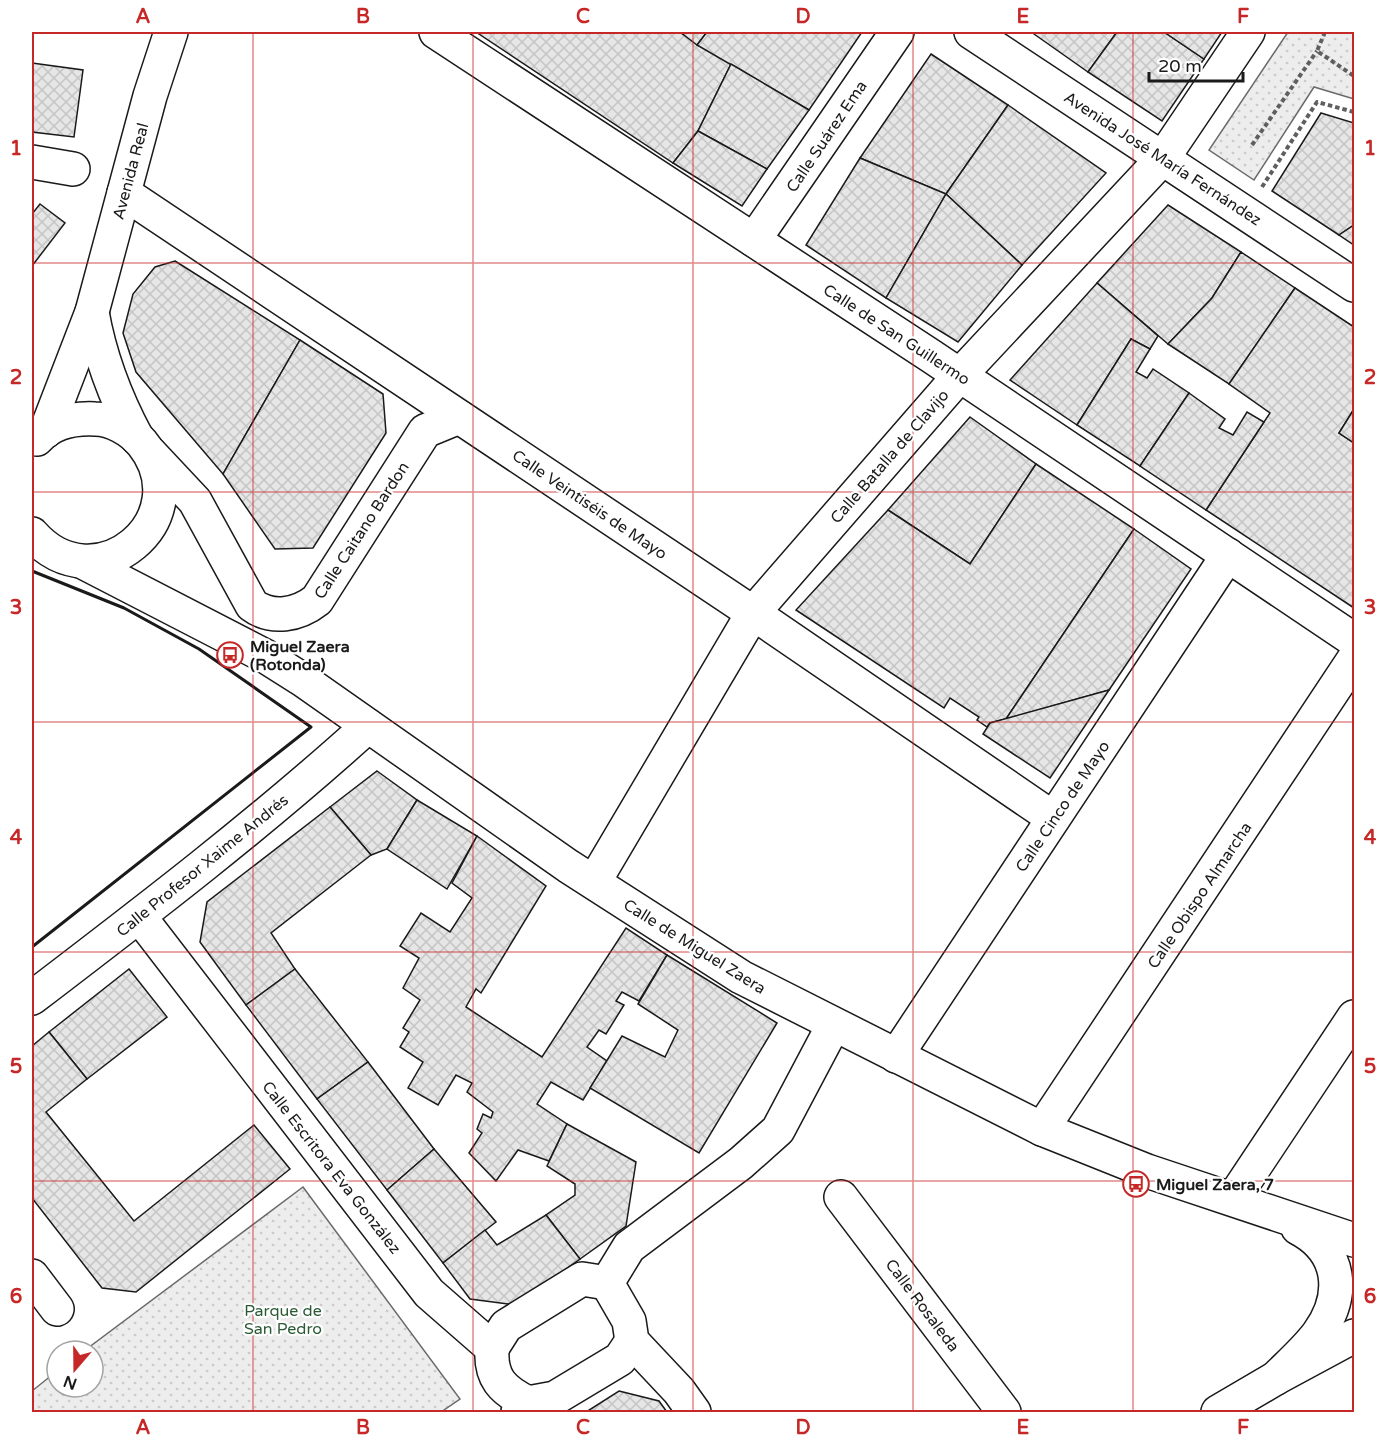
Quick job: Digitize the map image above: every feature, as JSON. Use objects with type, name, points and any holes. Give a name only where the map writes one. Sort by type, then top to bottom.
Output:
[{"type":"street","name":"Avenida Real","points":[[37,438],[92,312],[171,32]]},
{"type":"street","name":"Calle de San Guillermo","points":[[436,32],[960,375],[1354,640]]},
{"type":"street","name":"Calle Suárez Ema","points":[[754,240],[897,32]]},
{"type":"street","name":"Avenida José María Fernández","points":[[971,32],[1354,285]]},
{"type":"street","name":"Calle Batalla de Clavijo","points":[[594,882],[753,613],[960,375],[1163,158],[1248,32]]},
{"type":"street","points":[[32,162],[73,169]]},
{"type":"street","name":"Calle Veintiséis de Mayo","points":[[124,193],[753,613],[1053,818]]},
{"type":"street","name":"Avenida Real","points":[[92,312],[97,344],[114,393],[143,445]]},
{"type":"street","name":"Calle Caitano Bardon","points":[[143,445],[195,501],[252,605],[264,614],[286,614],[307,608],[317,600],[425,431],[459,417]]},
{"type":"street","points":[[37,438],[78,418],[99,419],[120,425],[143,445],[158,474],[159,496],[154,518],[142,537],[126,551],[105,560],[83,562]]},
{"type":"street","name":"Calle de Miguel Zaera","points":[[34,539],[60,556],[83,562],[265,657],[594,882],[741,977],[833,1026],[1042,1129],[1147,1171],[1354,1240]]},
{"type":"street","name":"Calle Cinco de Mayo","points":[[896,1056],[1228,555]]},
{"type":"street","name":"Calle Obispo Almarcha","points":[[1042,1129],[1354,659]]},
{"type":"street","name":"Calle Profesor Xaime Andrés","points":[[32,998],[139,916],[311,777],[368,726]]},
{"type":"street","name":"Calle Escritora Eva González","points":[[139,916],[429,1293],[492,1348]]},
{"type":"street","points":[[1233,1199],[1354,1017]]},
{"type":"street","points":[[608,1283],[629,1246],[741,1163],[778,1130],[833,1026]]},
{"type":"street","name":"Calle Rosaleda","points":[[842,1197],[1004,1413]]},
{"type":"street","points":[[1274,1215],[1313,1235],[1329,1254],[1337,1275],[1335,1298],[1319,1332],[1276,1378]]},
{"type":"street","points":[[32,1276],[57,1309]]},
{"type":"street","points":[[608,1283],[582,1279],[506,1326],[492,1348],[491,1367],[507,1392],[523,1408],[555,1398],[620,1359],[632,1341]]},
{"type":"street","points":[[608,1283],[629,1321],[632,1341],[679,1391],[694,1413]]},
{"type":"street","points":[[1218,1413],[1350,1336]]},
{"type":"path","points":[[1252,145],[1317,51],[1325,32]]},
{"type":"path","points":[[1317,51],[1354,76]]},
{"type":"path","points":[[1258,193],[1317,102],[1354,112]]},
{"type":"green space","points":[[1288,32],[1354,32],[1354,99],[1314,87],[1254,180],[1209,150]]},
{"type":"green space","name":"Parque de San Pedro","points":[[303,1187],[460,1399],[441,1412],[32,1412],[32,1391],[45,1381],[45,1399],[105,1399],[105,1339],[100,1339]]},
{"type":"building","points":[[476,32],[680,32],[731,64],[698,131],[673,163]]},
{"type":"building","points":[[680,32],[707,32],[697,45]]},
{"type":"building","points":[[707,32],[862,32],[809,110],[697,45]]},
{"type":"building","points":[[1036,32],[1117,32],[1088,72],[1034,34]]},
{"type":"building","points":[[1117,32],[1164,32],[1204,59],[1162,121],[1088,72]]},
{"type":"building","points":[[1164,32],[1222,32],[1204,59]]},
{"type":"building","points":[[931,54],[1008,105],[946,194],[860,158]]},
{"type":"building","points":[[32,63],[83,70],[74,137],[32,132]]},
{"type":"building","points":[[731,64],[809,110],[767,169],[698,131]]},
{"type":"building","points":[[1008,105],[1106,173],[1022,265],[946,194]]},
{"type":"building","points":[[1321,113],[1354,123],[1354,225],[1339,235],[1272,191]]},
{"type":"building","points":[[698,131],[767,169],[742,206],[673,163]]},
{"type":"building","points":[[860,158],[946,194],[886,298],[806,245]]},
{"type":"building","points":[[946,194],[1022,265],[958,342],[886,298]]},
{"type":"building","points":[[40,204],[65,223],[32,266],[32,214]]},
{"type":"building","points":[[1168,205],[1241,252],[1212,298],[1168,344],[1097,283]]},
{"type":"building","points":[[1354,225],[1354,245],[1339,235]]},
{"type":"building","points":[[1241,252],[1295,288],[1229,384],[1168,344],[1212,298]]},
{"type":"building","points":[[175,261],[300,340],[223,474],[136,372],[123,333],[133,294],[155,267]]},
{"type":"building","points":[[1097,283],[1158,336],[1150,349],[1131,339],[1077,425],[1010,380]]},
{"type":"building","points":[[1295,288],[1354,327],[1354,409],[1339,433],[1354,443],[1354,608],[1206,510],[1270,413],[1229,384]]},
{"type":"building","points":[[1131,339],[1150,349],[1136,372],[1147,378],[1153,369],[1189,393],[1140,466],[1077,425]]},
{"type":"building","points":[[300,340],[383,394],[386,433],[313,548],[275,549],[223,474]]},
{"type":"building","points":[[1189,393],[1225,419],[1219,428],[1233,435],[1247,412],[1264,422],[1206,510],[1140,466]]},
{"type":"building","points":[[1354,409],[1354,443],[1339,433]]},
{"type":"building","points":[[970,417],[1036,464],[970,564],[888,510]]},
{"type":"building","points":[[1036,464],[1134,529],[1006,719],[990,723],[987,727],[977,720],[979,717],[950,698],[944,708],[796,610],[888,510],[970,564]]},
{"type":"building","points":[[1134,529],[1191,569],[1109,690],[1006,719]]},
{"type":"building","points":[[1109,690],[1050,778],[983,734],[990,723]]},
{"type":"building","points":[[377,771],[417,800],[387,849],[371,855],[330,807]]},
{"type":"building","points":[[417,800],[477,836],[447,889],[387,849]]},
{"type":"building","points":[[330,807],[371,855],[271,933],[295,969],[246,1005],[200,942],[207,902]]},
{"type":"building","points":[[477,836],[546,886],[481,993],[476,989],[466,1007],[542,1057],[626,928],[667,955],[639,1001],[622,992],[616,1001],[624,1005],[606,1034],[599,1030],[587,1047],[607,1061],[583,1100],[551,1082],[537,1104],[567,1124],[549,1161],[518,1150],[496,1181],[469,1153],[482,1133],[477,1129],[483,1114],[491,1118],[493,1112],[467,1092],[472,1083],[456,1075],[438,1105],[408,1088],[423,1062],[400,1047],[409,1032],[403,1028],[420,1000],[403,988],[419,958],[400,946],[421,913],[450,932],[472,898],[452,883]]},
{"type":"building","points":[[667,955],[777,1023],[699,1153],[590,1088],[622,1036],[665,1057],[678,1030],[638,1004]]},
{"type":"building","points":[[129,969],[167,1017],[87,1079],[49,1032]]},
{"type":"building","points":[[295,969],[368,1062],[317,1099],[246,1005]]},
{"type":"building","points":[[49,1032],[87,1079],[46,1112],[134,1221],[254,1125],[290,1169],[136,1292],[102,1288],[32,1198],[32,1046]]},
{"type":"building","points":[[368,1062],[434,1149],[387,1190],[317,1099]]},
{"type":"building","points":[[567,1124],[636,1162],[626,1226],[580,1259],[546,1215],[575,1195],[575,1184],[547,1166]]},
{"type":"building","points":[[434,1149],[496,1222],[443,1263],[387,1190]]},
{"type":"building","points":[[546,1215],[580,1259],[516,1305],[470,1299],[443,1263],[485,1230],[497,1245]]},
{"type":"building","points":[[619,1391],[659,1401],[667,1412],[586,1412]]},
{"type":"wall","points":[[32,571],[124,608],[199,649],[311,727],[32,947]]},
{"type":"place","name":"Miguel Zaera (Rotonda)","points":[[230,655]]},
{"type":"place","name":"Miguel Zaera, 7","points":[[1136,1184]]}]
